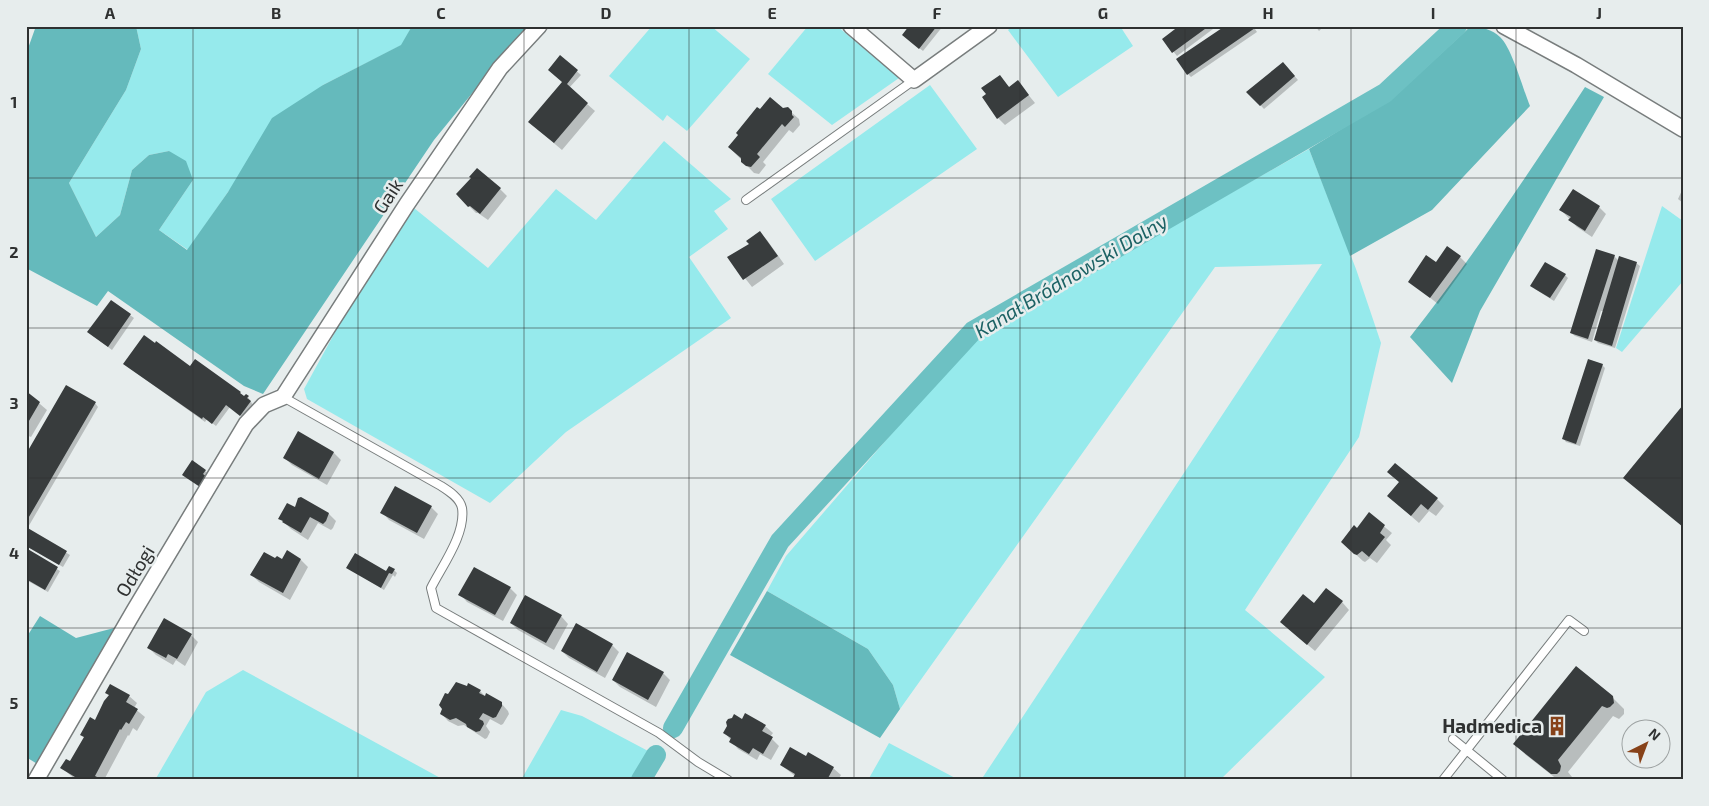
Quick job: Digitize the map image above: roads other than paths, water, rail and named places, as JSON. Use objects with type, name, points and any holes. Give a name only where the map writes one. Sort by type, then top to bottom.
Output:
[{"type":"street","name":"Gaik","points":[[282,397],[407,204],[500,68],[538,26]]},
{"type":"street","points":[[851,26],[914,80],[989,26]]},
{"type":"street","points":[[1504,26],[1576,65],[1683,130]]},
{"type":"street","name":"Odłogi","points":[[36,780],[246,424],[264,405],[282,397]]},
{"type":"lane","points":[[746,200],[914,80]]},
{"type":"lane","points":[[282,397],[455,495],[462,507],[460,532],[431,588],[436,608],[659,734],[698,762],[728,780]]},
{"type":"lane","points":[[1442,780],[1570,620],[1584,631]]},
{"type":"lane","points":[[1453,739],[1504,780]]},
{"type":"waterway","name":"Kanał Bródnowski Dolny","points":[[673,728],[780,541],[973,331],[1385,93],[1457,26]]},
{"type":"waterway","name":"Kanał Bródnowski Dolny","points":[[641,780],[656,755]]},
{"type":"place","name":"Hadmedica","points":[[1557,726]]}]
